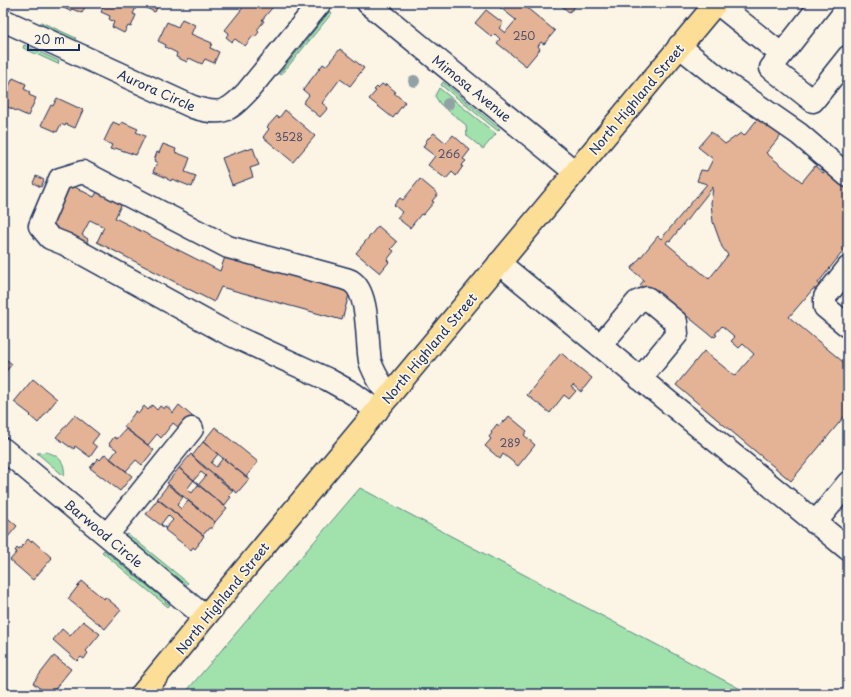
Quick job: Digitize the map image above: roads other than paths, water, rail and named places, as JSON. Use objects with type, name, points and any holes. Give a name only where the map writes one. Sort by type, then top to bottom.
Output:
[{"type":"main road","name":"North Highland Street","points":[[142,694],[716,3]]},
{"type":"street","name":"Aurora Circle","points":[[3,20],[193,107],[212,111],[224,111],[234,106],[247,92],[320,3]]},
{"type":"street","name":"Mimosa Avenue","points":[[368,3],[575,172]]},
{"type":"street","points":[[716,3],[781,54]]},
{"type":"street","points":[[822,3],[771,68],[813,101],[848,57]]},
{"type":"street","points":[[680,46],[724,82],[799,134],[848,176]]},
{"type":"street","points":[[83,172],[228,247],[339,277],[351,282],[358,288],[362,298],[366,317],[370,361],[383,404],[354,394],[327,379],[227,333],[65,244],[50,238],[40,226],[60,179],[83,172]]},
{"type":"street","points":[[499,263],[848,549]]},
{"type":"street","points":[[848,268],[825,297],[825,307],[848,326]]},
{"type":"street","points":[[600,346],[637,302],[647,298],[676,322],[677,334],[640,379]]},
{"type":"street","points":[[107,535],[192,429]]},
{"type":"street","name":"Barwood Circle","points":[[3,449],[205,617]]},
{"type":"street","points":[[815,523],[848,483]]}]
